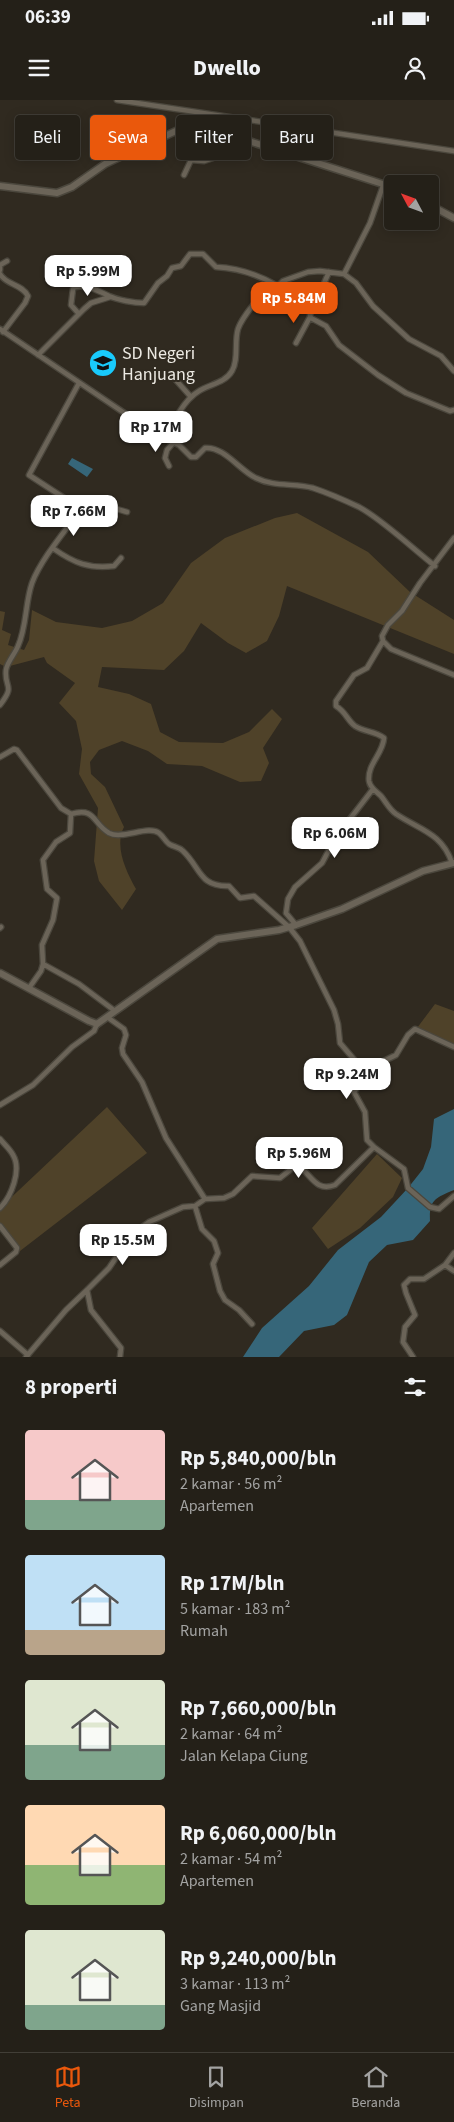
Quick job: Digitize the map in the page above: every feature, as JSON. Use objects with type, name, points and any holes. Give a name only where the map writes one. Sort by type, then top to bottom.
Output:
[{"type":"street","points":[[117,100],[454,151]]},
{"type":"street","points":[[0,186],[57,193],[72,187],[105,164],[176,131]]},
{"type":"street","points":[[251,141],[384,183],[370,223],[344,274]]},
{"type":"street","points":[[184,175],[191,160],[207,160]]},
{"type":"street","points":[[439,210],[454,218]]},
{"type":"street","points":[[78,314],[71,305],[75,287],[86,286],[110,297],[145,303],[158,283],[172,268],[181,266],[190,254],[203,254],[216,267],[262,276],[278,286]]},
{"type":"street","points":[[8,261],[0,266],[3,278],[21,288],[28,296],[25,303],[2,330],[154,433],[174,442],[193,458],[204,448],[211,448],[262,481],[311,488],[354,505],[368,513],[435,566]]},
{"type":"street","points":[[168,438],[176,420],[191,397],[199,391],[221,381],[231,372],[235,359],[239,327],[262,294],[271,294],[285,280],[308,272],[320,271],[344,274],[356,283],[373,306],[408,339],[441,356],[454,371]]},
{"type":"street","points":[[296,342],[310,317],[329,272]]},
{"type":"street","points":[[38,354],[78,314],[92,303],[110,297]]},
{"type":"street","points":[[310,317],[326,326],[339,345],[378,376],[406,393],[450,412],[454,410]]},
{"type":"street","points":[[174,378],[191,397]]},
{"type":"street","points":[[79,383],[29,475],[81,509],[104,505],[127,512]]},
{"type":"street","points":[[169,466],[165,458],[174,442]]},
{"type":"street","points":[[0,705],[9,694],[6,671],[19,646],[32,584],[38,570],[81,509]]},
{"type":"street","points":[[454,538],[435,566],[420,583],[402,611],[388,625],[382,636],[386,646],[396,652],[454,675]]},
{"type":"street","points":[[54,548],[74,562],[98,568],[114,566],[121,558]]},
{"type":"street","points":[[0,1105],[33,1085],[72,1047],[94,1031],[97,1024],[217,939],[280,930],[342,908],[423,871],[453,863],[446,847],[434,836],[396,814],[373,789],[369,782],[369,776],[373,760],[384,746],[384,738],[378,733],[357,728],[350,722],[345,712],[336,706],[336,701],[354,675],[368,668],[383,641]]},
{"type":"street","points":[[0,758],[14,749],[17,750],[61,808],[71,814],[89,813],[112,834],[150,831],[159,833],[169,844],[184,851],[208,883],[215,886],[229,886],[240,898],[254,896],[292,926]]},
{"type":"street","points":[[373,789],[336,837],[322,863],[295,887],[288,899],[286,913],[334,1010],[340,1043],[364,1071],[363,1079],[354,1092],[365,1112],[367,1140],[404,1169],[408,1188],[430,1207],[439,1209],[454,1196]]},
{"type":"street","points":[[29,988],[44,964],[42,945],[53,920],[57,898],[47,889],[43,860],[56,842],[70,833],[71,814]]},
{"type":"street","points":[[44,964],[79,984],[115,1011]]},
{"type":"street","points":[[0,973],[88,1021],[97,1024]]},
{"type":"street","points":[[107,1017],[124,1030],[126,1035],[122,1048],[123,1054],[142,1082],[166,1138],[205,1199]]},
{"type":"street","points":[[364,1071],[396,1055],[408,1035],[415,1029],[454,1048]]},
{"type":"street","points":[[0,1139],[13,1155],[15,1172],[11,1193],[0,1208]]},
{"type":"street","points":[[0,1331],[27,1356],[66,1310],[110,1268],[132,1234],[158,1218],[183,1207],[195,1206],[205,1199],[224,1198],[233,1194],[252,1176],[280,1178],[294,1166],[301,1168],[320,1186],[328,1188],[335,1185],[374,1147]]},
{"type":"street","points":[[195,1206],[202,1229],[214,1241],[218,1253],[213,1264],[220,1291],[226,1300],[252,1324]]},
{"type":"street","points":[[0,1226],[18,1248],[16,1252],[0,1265]]},
{"type":"street","points":[[413,1357],[403,1342],[405,1327],[415,1315],[404,1285],[410,1279],[424,1279],[445,1265],[454,1253]]},
{"type":"street","points":[[445,1265],[454,1271]]},
{"type":"street","points":[[87,1290],[91,1310],[120,1348],[120,1357]]},
{"type":"shaded area","points":[[297,513],[368,552],[410,592],[454,620],[454,654],[287,586],[279,616],[267,641],[246,653],[228,643],[201,623],[184,651],[164,670],[102,667],[98,687],[129,694],[151,704],[160,732],[179,742],[223,743],[249,732],[272,709],[282,719],[263,748],[269,763],[261,781],[240,782],[202,766],[167,764],[148,751],[122,741],[99,750],[90,762],[91,774],[105,787],[124,827],[120,842],[122,858],[136,889],[122,910],[99,881],[94,861],[98,808],[79,774],[82,749],[76,721],[59,703],[75,683],[47,663],[44,657],[6,667],[0,664],[0,611],[5,612],[2,630],[11,634],[8,645],[24,650],[29,640],[32,610],[56,622],[102,628],[132,621],[163,603],[191,563],[225,538],[275,518]]},
{"type":"shaded area","points":[[435,1004],[454,1011],[454,1045],[417,1028]]},
{"type":"shaded area","points":[[107,1107],[147,1153],[20,1251],[0,1227],[0,1208]]},
{"type":"shaded area","points":[[377,1154],[402,1178],[393,1197],[360,1228],[328,1249],[312,1228]]},
{"type":"water","points":[[72,458],[93,469],[87,477],[68,464]]},
{"type":"water","points":[[454,1109],[454,1190],[434,1201],[431,1208],[430,1221],[413,1240],[387,1245],[369,1262],[347,1315],[334,1325],[304,1331],[279,1357],[243,1357],[262,1328],[309,1286],[338,1250],[381,1217],[408,1188],[423,1169],[431,1147],[434,1119]]},
{"type":"place","name":"SD Negeri Hanjuang","points":[[103,363]]}]
